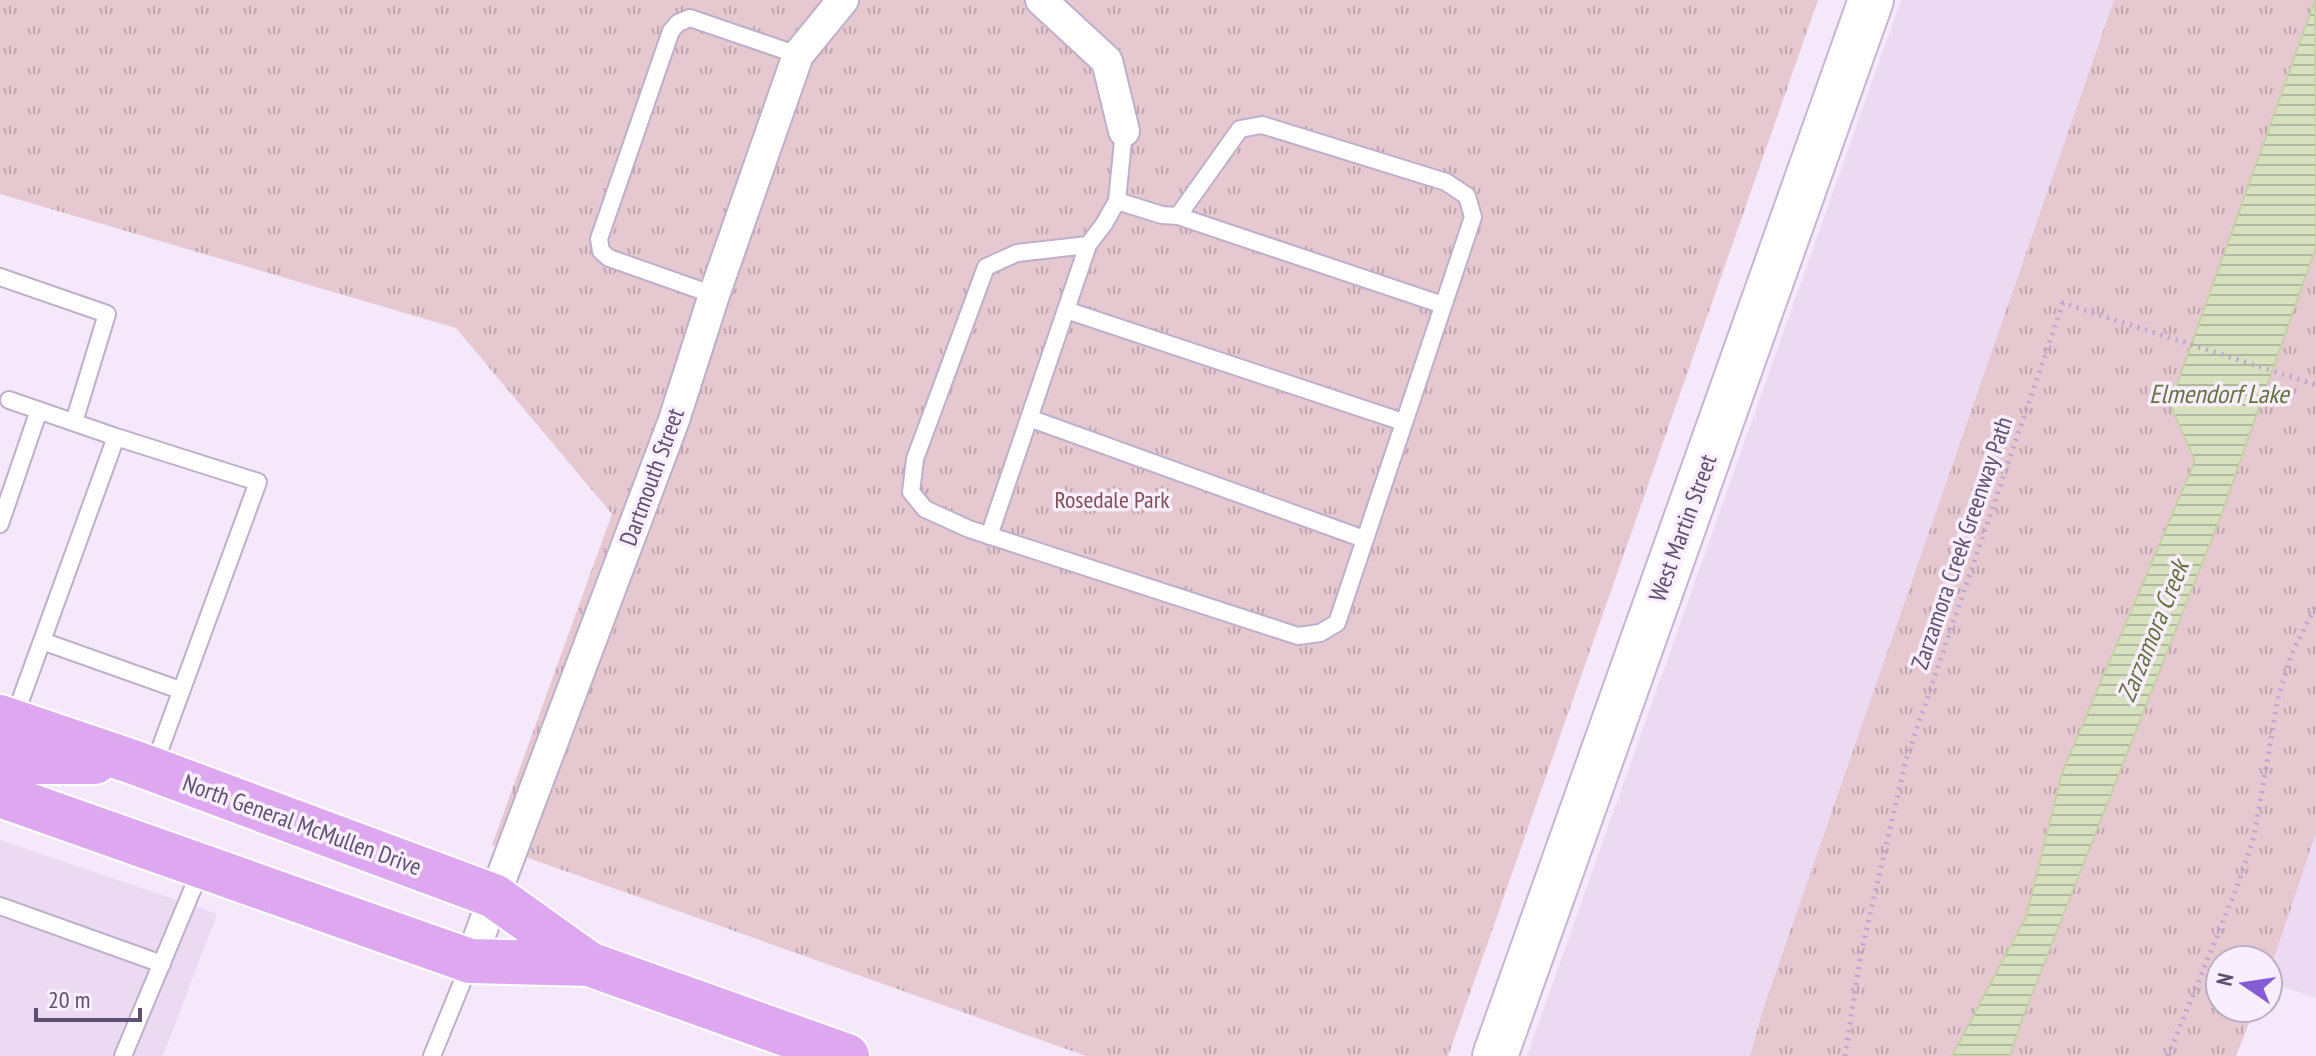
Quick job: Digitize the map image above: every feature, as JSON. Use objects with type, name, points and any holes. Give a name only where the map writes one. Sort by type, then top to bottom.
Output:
[{"type":"main road","name":"North General McMullen Drive","points":[[4,732],[143,766],[494,896],[589,964],[828,1053]]},
{"type":"main road","name":"North General McMullen Drive","points":[[0,795],[470,961],[589,964]]},
{"type":"street","name":"Dartmouth Street","points":[[470,961],[674,420],[798,55],[843,0]]},
{"type":"street","points":[[1041,0],[1107,61],[1124,131]]},
{"type":"street","name":"West Martin Street","points":[[1495,1056],[1871,0]]},
{"type":"lane","points":[[714,295],[609,258],[601,251],[599,239],[671,31],[678,23],[690,18],[798,55]]},
{"type":"lane","points":[[1088,245],[1017,253],[986,267],[915,459],[911,492],[925,509],[989,536],[1298,636],[1320,633],[1337,623],[1473,217],[1467,196],[1446,182],[1262,125],[1240,129],[1178,216]]},
{"type":"lane","points":[[989,536],[1088,245],[1117,201],[1124,131]]},
{"type":"lane","points":[[1117,201],[1162,215],[1178,216],[1443,305]]},
{"type":"lane","points":[[0,277],[107,314],[74,422]]},
{"type":"lane","points":[[1066,310],[1403,422]]},
{"type":"lane","points":[[9,400],[258,482],[180,690],[143,766]]},
{"type":"lane","points":[[0,524],[39,410]]},
{"type":"lane","points":[[1029,418],[1364,539]]},
{"type":"lane","points":[[4,732],[42,641],[116,437]]},
{"type":"lane","points":[[42,641],[180,690]]},
{"type":"lane","points":[[123,1056],[203,867]]},
{"type":"lane","points":[[0,906],[162,964]]},
{"type":"lane","points":[[432,1056],[470,961]]},
{"type":"path","name":"Zarzamora Creek Greenway Path","points":[[1845,1056],[1861,953],[1906,760],[2063,303],[2316,385]]},
{"type":"path","points":[[2168,1056],[2237,887],[2254,837],[2278,698],[2291,655],[2316,605]]},
{"type":"shaded area","points":[[1901,0],[2114,0],[1763,1009],[1750,1056],[1527,1056]]},
{"type":"shaded area","points":[[2316,833],[2316,998],[2284,987],[2284,944],[2279,944]]},
{"type":"shaded area","points":[[0,840],[217,914],[163,1056],[0,1056]]},
{"type":"green space","name":"Rosedale Park","points":[[0,0],[1818,0],[1448,1056],[1086,1056],[492,845],[612,514],[456,328],[0,194]]},
{"type":"green space","points":[[2114,0],[2316,0],[2316,833],[2279,944],[2204,944],[2204,1024],[2249,1024],[2236,1056],[1750,1056],[1763,1009]]},
{"type":"water","name":"Elmendorf Lake","points":[[2315,0],[2316,247],[2220,518],[2010,1056],[1952,1056],[2026,917],[2062,773],[2195,461],[2170,404]]},
{"type":"water label","name":"Zarzamora Creek","points":[[2153,631]]}]
